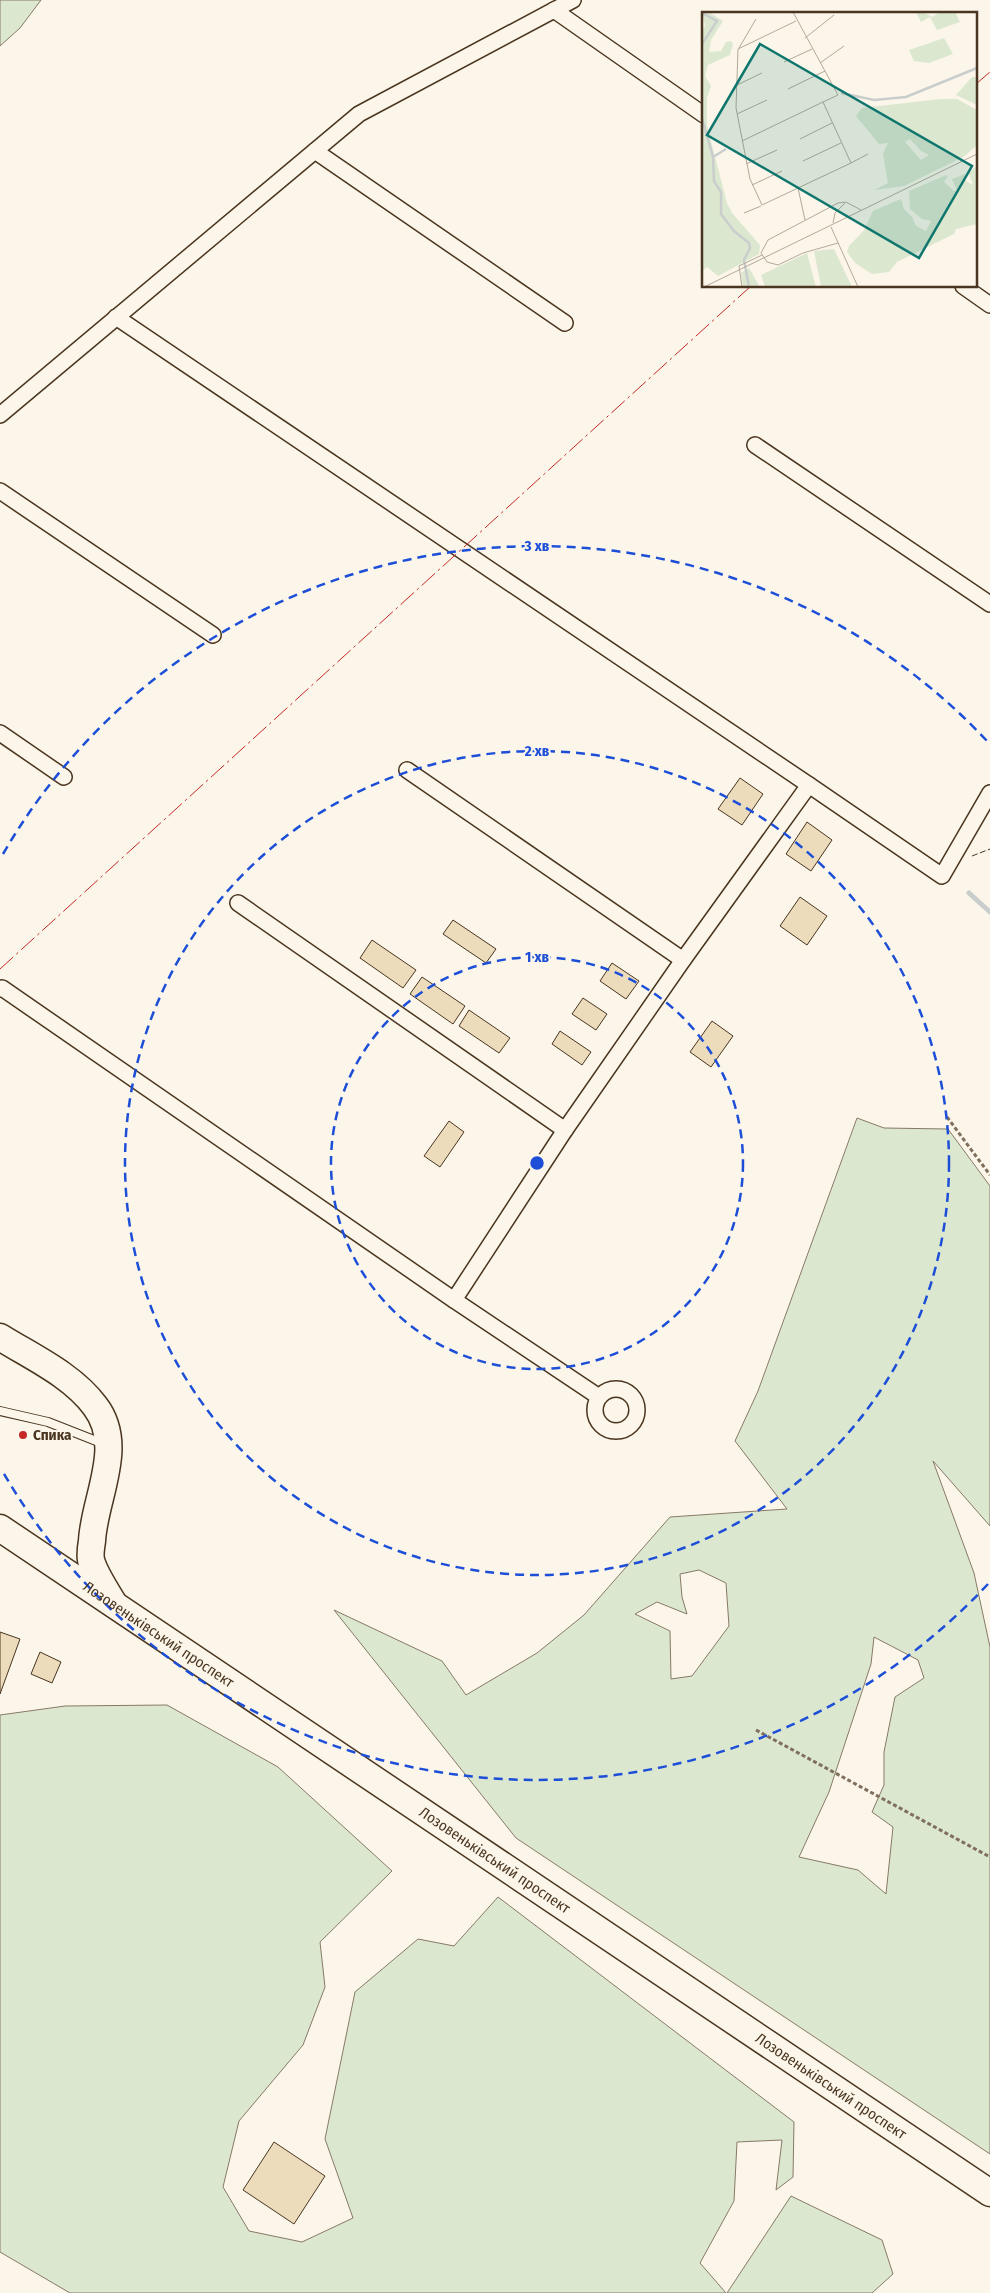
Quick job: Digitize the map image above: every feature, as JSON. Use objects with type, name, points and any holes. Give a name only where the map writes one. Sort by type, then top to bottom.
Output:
[{"type":"highway","points":[[0,1337],[64,1377],[95,1406],[104,1421],[108,1457],[92,1529],[91,1560],[116,1607]]},
{"type":"highway","name":"Лозовеньківський проспект","points":[[0,1528],[990,2193]]},
{"type":"street","points":[[0,415],[359,114],[573,0]]},
{"type":"street","points":[[554,10],[702,113]]},
{"type":"street","points":[[315,151],[565,323]]},
{"type":"street","points":[[966,288],[990,305]]},
{"type":"street","points":[[116,317],[942,876],[990,794]]},
{"type":"street","points":[[755,445],[990,604]]},
{"type":"street","points":[[0,491],[213,635]]},
{"type":"street","points":[[0,733],[64,777]]},
{"type":"street","points":[[407,770],[683,960]]},
{"type":"street","points":[[454,1300],[565,1130],[683,960],[810,785]]},
{"type":"street","points":[[238,903],[565,1130]]},
{"type":"street","points":[[1,988],[454,1300],[599,1397]]},
{"type":"lane","points":[[0,1411],[48,1422],[108,1446]]},
{"type":"path","points":[[947,1117],[990,1175]]},
{"type":"path","points":[[756,1730],[990,1857]]},
{"type":"green space","points":[[0,0],[41,0],[20,28],[0,46]]},
{"type":"green space","points":[[857,1118],[884,1128],[948,1129],[990,1186],[990,1526],[933,1461],[974,1573],[990,1647],[990,2154],[516,1838],[334,1610],[442,1661],[466,1695],[537,1653],[584,1615],[670,1517],[787,1509],[735,1441],[758,1391]],"holes":[[[699,1570],[726,1583],[729,1626],[692,1676],[671,1679],[670,1631],[635,1614],[657,1602],[687,1614],[682,1597],[680,1574]],[[874,1637],[918,1660],[924,1678],[895,1697],[884,1752],[884,1785],[872,1812],[893,1827],[886,1894],[858,1870],[799,1857],[829,1792],[871,1664]]]},
{"type":"green space","points":[[167,1705],[278,1767],[392,1871],[320,1942],[325,1987],[303,2045],[239,2121],[223,2187],[249,2231],[302,2242],[353,2218],[325,2139],[355,1992],[418,1939],[454,1946],[498,1897],[794,2122],[793,2177],[776,2190],[782,2140],[737,2142],[734,2201],[700,2263],[726,2293],[70,2293],[0,2252],[0,1715],[65,1706]]},
{"type":"green space","points":[[791,2196],[882,2240],[893,2274],[872,2293],[727,2293]]},
{"type":"building","points":[[740,778],[763,794],[742,825],[718,809]]},
{"type":"building","points":[[807,822],[832,840],[811,871],[786,854]]},
{"type":"building","points":[[800,897],[827,916],[807,945],[780,926]]},
{"type":"building","points":[[453,920],[496,949],[486,963],[443,934]]},
{"type":"building","points":[[372,940],[416,970],[403,988],[360,958]]},
{"type":"building","points":[[612,963],[639,981],[626,999],[600,981]]},
{"type":"building","points":[[422,977],[465,1006],[453,1024],[410,994]]},
{"type":"building","points":[[583,998],[607,1014],[596,1030],[572,1014]]},
{"type":"building","points":[[469,1010],[510,1038],[499,1053],[459,1026]]},
{"type":"building","points":[[712,1021],[733,1036],[711,1067],[690,1052]]},
{"type":"building","points":[[560,1031],[591,1052],[582,1065],[552,1044]]},
{"type":"building","points":[[449,1121],[464,1132],[440,1167],[424,1156]]},
{"type":"building","points":[[0,1632],[20,1639],[0,1694]]},
{"type":"building","points":[[40,1652],[61,1662],[52,1683],[31,1674]]},
{"type":"building","points":[[274,2142],[325,2176],[294,2224],[243,2190]]},
{"type":"waterway","points":[[969,893],[990,912]]},
{"type":"fence","points":[[972,856],[990,849]]},
{"type":"power","points":[[978,82],[990,72]]},
{"type":"power","points":[[0,969],[749,288]]},
{"type":"place","name":"Спика","points":[[23,1435]]}]
